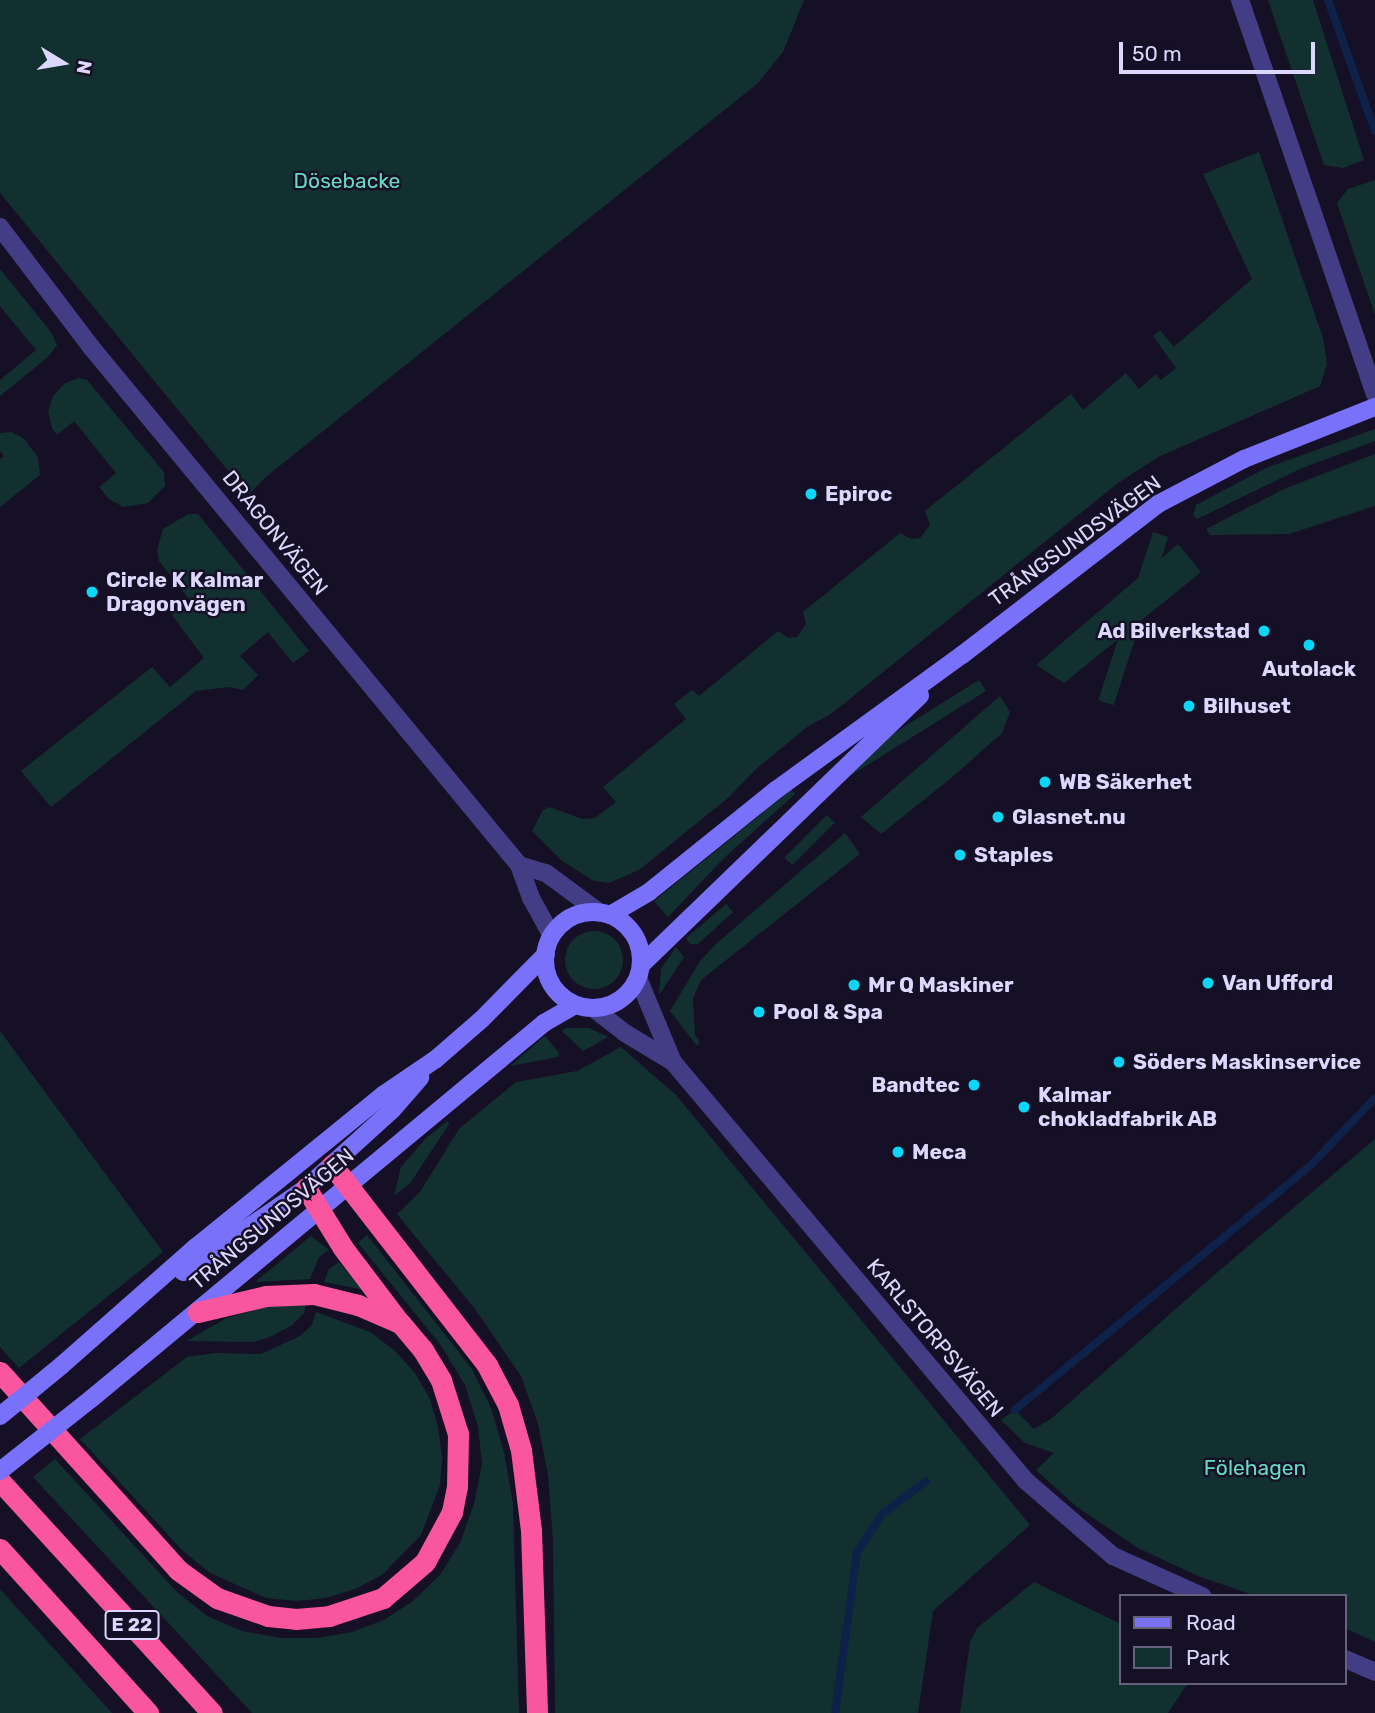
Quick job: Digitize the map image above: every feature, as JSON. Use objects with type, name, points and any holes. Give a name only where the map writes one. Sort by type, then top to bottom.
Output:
[{"type":"highway","points":[[332,1166],[487,1365],[508,1405],[521,1450],[531,1530],[537,1713]]},
{"type":"highway","points":[[0,1372],[192,1582],[217,1598],[268,1616],[296,1619],[329,1616],[383,1598],[425,1562],[452,1512],[457,1487],[458,1434],[441,1380],[344,1248],[306,1188]]},
{"type":"highway","points":[[198,1312],[266,1296],[314,1294],[358,1305],[400,1324]]},
{"type":"highway","name":"E 22","points":[[0,1481],[212,1713]]},
{"type":"highway","name":"E 22","points":[[0,1549],[148,1713]]},
{"type":"main road","name":"TRÅNGSUNDSVÄGEN","points":[[605,914],[642,897],[776,790],[962,655],[1158,504],[1244,459],[1375,407]]},
{"type":"main road","name":"TRÅNGSUNDSVÄGEN","points":[[640,972],[962,655]]},
{"type":"main road","points":[[605,914],[631,929],[637,940],[640,972],[624,998],[593,1008],[575,1005],[555,989],[549,978],[546,954],[552,936],[572,917],[605,914]]},
{"type":"main road","name":"TRÅNGSUNDSVÄGEN","points":[[0,1416],[120,1317],[196,1247],[383,1095],[436,1059],[482,1019],[546,954]]},
{"type":"main road","name":"TRÅNGSUNDSVÄGEN","points":[[0,1471],[198,1312],[319,1208],[544,1023],[575,1005]]},
{"type":"main road","name":"TRÅNGSUNDSVÄGEN","points":[[120,1317],[306,1188],[392,1110],[436,1059]]},
{"type":"street","points":[[1240,0],[1375,394]]},
{"type":"street","name":"DRAGONVÄGEN","points":[[0,227],[91,347],[519,865],[531,898],[552,936]]},
{"type":"street","points":[[519,865],[546,873],[605,914]]},
{"type":"street","name":"KARLSTORPSVÄGEN","points":[[640,972],[673,1062]]},
{"type":"street","name":"KARLSTORPSVÄGEN","points":[[593,1008],[625,1033],[673,1062],[1026,1481],[1113,1556],[1198,1594]]},
{"type":"street","points":[[1347,1660],[1375,1672]]},
{"type":"green space","name":"Dösebacke","points":[[0,0],[804,0],[783,52],[757,84],[267,476],[248,495],[0,193]]},
{"type":"green space","points":[[1268,0],[1313,0],[1364,160],[1343,168],[1324,165]]},
{"type":"green space","points":[[1259,152],[1323,338],[1327,364],[1320,386],[1158,457],[1118,483],[831,714],[807,727],[757,768],[729,797],[639,870],[609,883],[594,881],[562,861],[532,831],[543,810],[549,807],[583,819],[595,818],[616,802],[603,787],[686,719],[674,704],[692,690],[699,696],[778,631],[788,638],[797,637],[806,624],[803,612],[900,533],[911,539],[920,538],[930,525],[925,511],[1071,394],[1083,410],[1126,373],[1139,389],[1156,374],[1161,380],[1176,368],[1153,336],[1160,330],[1174,347],[1252,279],[1203,174]]},
{"type":"green space","points":[[1375,180],[1375,315],[1337,203],[1348,189]]},
{"type":"green space","points":[[0,269],[51,332],[57,345],[48,357],[0,396],[0,380],[36,350],[0,306]]},
{"type":"green space","points":[[79,378],[87,380],[164,472],[165,486],[148,503],[123,507],[109,499],[99,487],[116,473],[74,421],[57,435],[52,428],[48,411],[53,396],[65,383]]},
{"type":"green space","points":[[1375,429],[1375,441],[1302,468],[1197,519],[1193,516],[1196,505],[1266,468]]},
{"type":"green space","points":[[11,432],[23,438],[38,457],[40,475],[0,507],[0,459],[4,456],[0,451],[0,433]]},
{"type":"green space","points":[[1375,454],[1375,506],[1289,534],[1210,535],[1206,529],[1286,488]]},
{"type":"green space","points":[[188,514],[198,514],[309,651],[293,663],[268,632],[240,656],[258,675],[243,690],[229,687],[196,691],[51,807],[21,771],[152,667],[170,687],[204,658],[172,615],[190,600],[159,561],[157,550],[163,529]]},
{"type":"green space","points":[[1153,532],[1168,537],[1114,705],[1098,700]]},
{"type":"green space","points":[[1178,544],[1201,572],[1064,683],[1036,665]]},
{"type":"green space","points":[[979,680],[986,691],[837,784],[830,773]]},
{"type":"green space","points":[[1000,696],[1010,712],[1002,733],[950,779],[881,834],[861,817]]},
{"type":"green space","points":[[791,790],[795,794],[724,858],[668,917],[654,901]]},
{"type":"green space","points":[[827,815],[835,823],[792,865],[785,857]]},
{"type":"green space","points":[[845,833],[860,854],[701,980],[693,999],[695,1035],[700,1042],[697,1046],[670,1011],[700,961],[717,943]]},
{"type":"green space","points":[[726,904],[733,912],[698,944],[690,944],[686,938]]},
{"type":"green space","points":[[588,931],[600,931],[615,939],[623,954],[623,966],[615,981],[600,989],[588,989],[573,981],[565,966],[565,954],[573,939]]},
{"type":"green space","points":[[676,947],[684,957],[659,995],[661,969]]},
{"type":"green space","points":[[566,1028],[589,1028],[608,1037],[583,1051],[562,1031]]},
{"type":"green space","points":[[0,1031],[163,1252],[19,1368],[0,1347]]},
{"type":"green space","points":[[545,1036],[559,1053],[558,1057],[510,1066]]},
{"type":"green space","points":[[621,1047],[676,1095],[1030,1525],[933,1611],[918,1713],[555,1713],[553,1540],[548,1475],[538,1424],[521,1376],[475,1309],[397,1214],[420,1192],[459,1129],[516,1082],[577,1071]]},
{"type":"green space","points":[[448,1121],[449,1124],[411,1182],[394,1196],[401,1167],[427,1137]]},
{"type":"green space","name":"Fölehagen","points":[[1375,1139],[1375,1642],[1347,1629],[1347,1594],[1250,1594],[1198,1576],[1138,1548],[1077,1507],[1036,1470],[1054,1453],[1025,1443],[1001,1420],[1015,1410],[1034,1429],[1052,1418],[1213,1276]]},
{"type":"green space","points":[[367,1235],[472,1369],[491,1408],[504,1452],[513,1504],[519,1713],[252,1713],[33,1477],[55,1459],[176,1591],[207,1616],[242,1631],[281,1638],[318,1638],[352,1632],[384,1620],[413,1601],[440,1575],[460,1543],[474,1504],[482,1464],[478,1426],[465,1385],[440,1344],[358,1243]]},
{"type":"green space","points":[[311,1236],[329,1250],[319,1257],[310,1279],[255,1282]]},
{"type":"green space","points":[[339,1262],[360,1289],[324,1282],[329,1269]]},
{"type":"green space","points":[[281,1303],[306,1303],[304,1313],[291,1326],[270,1337],[253,1342],[186,1341],[227,1318]]},
{"type":"green space","points":[[316,1312],[370,1332],[394,1350],[415,1373],[430,1399],[438,1427],[442,1457],[440,1485],[421,1535],[382,1575],[355,1589],[326,1598],[297,1601],[266,1598],[210,1573],[183,1551],[80,1439],[187,1357],[215,1353],[261,1354],[300,1336],[312,1325]]},
{"type":"green space","points":[[1034,1582],[1120,1624],[1120,1685],[1187,1685],[1168,1713],[960,1713],[970,1642],[977,1628]]},
{"type":"green space","points":[[0,1589],[112,1713],[0,1713]]},
{"type":"waterway","points":[[1328,0],[1375,131]]},
{"type":"waterway","points":[[1015,1410],[1312,1164],[1375,1098]]},
{"type":"waterway","points":[[835,1713],[857,1552],[882,1514],[926,1481]]},
{"type":"place","name":"Epiroc","points":[[811,494]]},
{"type":"place","name":"Circle K Kalmar Dragonvägen","points":[[92,592]]},
{"type":"place","name":"Ad Bilverkstad","points":[[1264,631]]},
{"type":"place","name":"Autolack","points":[[1309,645]]},
{"type":"place","name":"Bilhuset","points":[[1189,706]]},
{"type":"place","name":"WB Säkerhet","points":[[1045,782]]},
{"type":"place","name":"Glasnet.nu","points":[[998,817]]},
{"type":"place","name":"Staples","points":[[960,855]]},
{"type":"place","name":"Van Ufford","points":[[1208,983]]},
{"type":"place","name":"Mr Q Maskiner","points":[[854,985]]},
{"type":"place","name":"Pool & Spa","points":[[759,1012]]},
{"type":"place","name":"Söders Maskinservice","points":[[1119,1062]]},
{"type":"place","name":"Bandtec","points":[[974,1085]]},
{"type":"place","name":"Kalmar chokladfabrik AB","points":[[1024,1107]]},
{"type":"place","name":"Meca","points":[[898,1152]]}]
